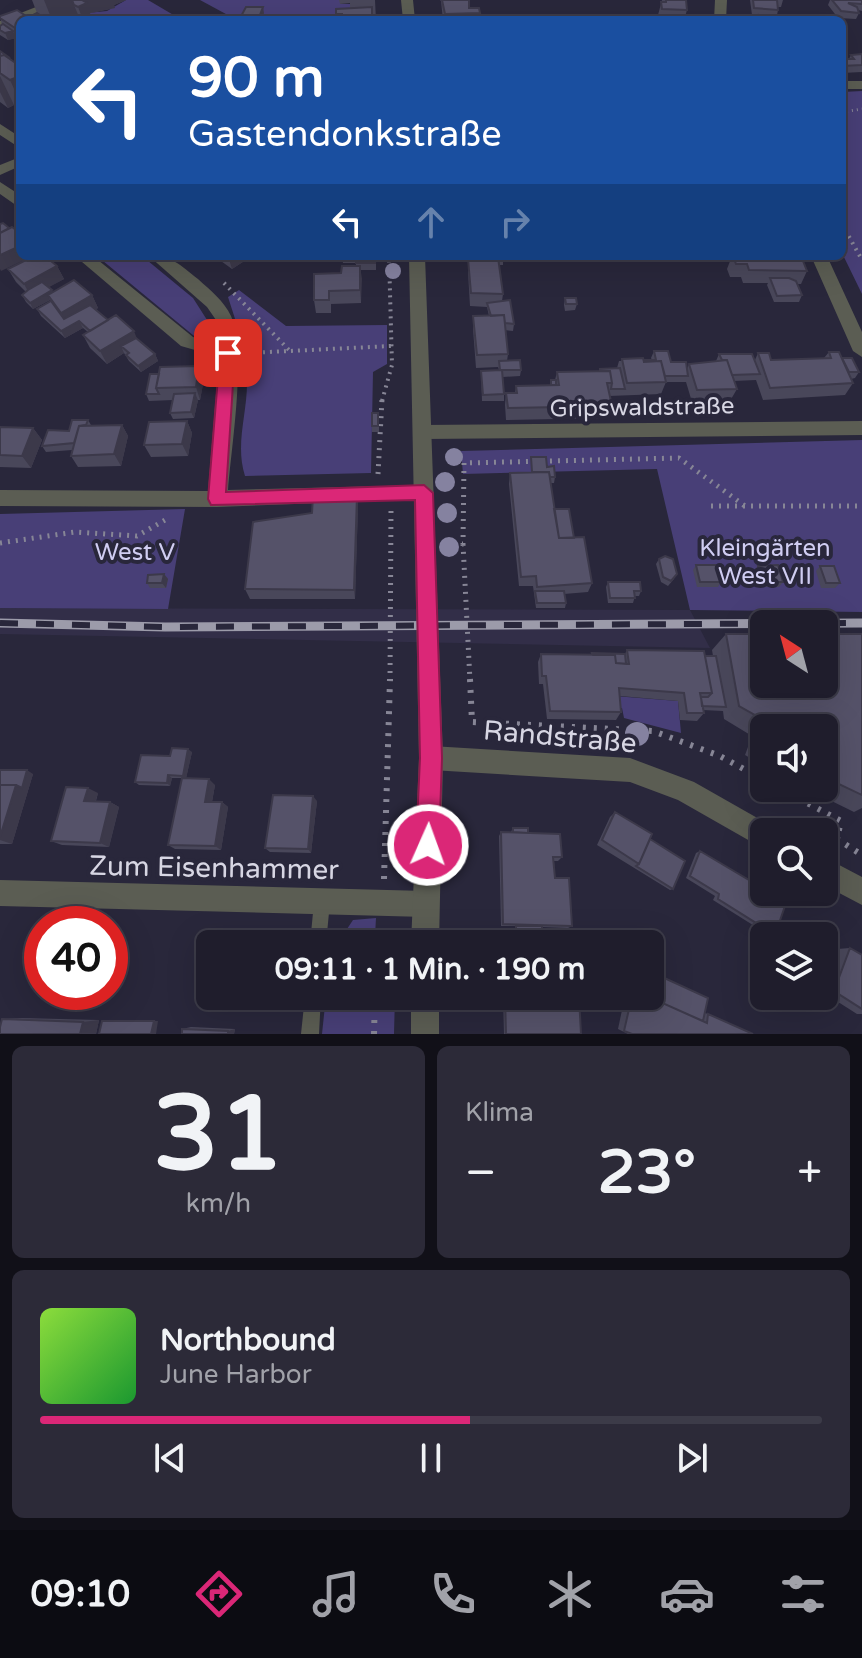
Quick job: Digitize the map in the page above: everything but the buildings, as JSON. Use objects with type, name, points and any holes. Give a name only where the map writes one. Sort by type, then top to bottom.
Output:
[{"type":"street","points":[[23,16],[64,0]]},
{"type":"street","points":[[0,128],[16,141]]},
{"type":"street","points":[[0,186],[16,200]]},
{"type":"street","points":[[88,260],[187,342],[228,353]]},
{"type":"street","points":[[162,260],[199,290],[224,318],[228,353],[217,499]]},
{"type":"street","points":[[417,260],[431,758],[425,930]]},
{"type":"street","points":[[821,260],[862,351]]},
{"type":"street","name":"Gripswaldstraße","points":[[423,432],[862,428]]},
{"type":"street","points":[[0,498],[217,499],[424,493]]},
{"type":"street","name":"Randstraße","points":[[431,758],[630,770],[685,791],[750,828]]},
{"type":"street","points":[[838,878],[862,892]]},
{"type":"street","name":"Zum Eisenhammer","points":[[0,893],[426,904]]},
{"type":"street","points":[[425,1010],[425,1034]]},
{"type":"lane","points":[[319,930],[322,902]]},
{"type":"lane","points":[[310,1034],[312,1010]]},
{"type":"path","points":[[846,231],[862,260]]},
{"type":"path","points":[[380,930],[391,652],[391,512],[378,478],[377,455],[382,395],[392,365],[389,260]]},
{"type":"path","points":[[236,292],[290,351]]},
{"type":"path","points":[[228,353],[420,345]]},
{"type":"path","points":[[745,506],[679,458],[464,463],[463,544],[472,722],[653,731],[720,756],[750,772]]},
{"type":"path","points":[[711,506],[862,506]]},
{"type":"path","points":[[391,548],[463,544]]},
{"type":"path","points":[[805,802],[841,821],[837,839],[862,855]]},
{"type":"path","points":[[374,1034],[375,1010]]},
{"type":"shaded area","points":[[0,608],[690,610],[710,648],[0,634]]},
{"type":"green space","points":[[126,0],[148,0],[175,16],[85,16],[87,13],[107,11]]},
{"type":"green space","points":[[200,0],[340,0],[340,4],[352,4],[351,16],[230,16]]},
{"type":"green space","points":[[862,91],[862,294],[845,260],[846,92]]},
{"type":"green space","points":[[102,260],[147,260],[193,298],[216,334],[213,341],[199,340]]},
{"type":"green space","points":[[239,290],[286,326],[387,325],[387,364],[373,372],[371,473],[245,476],[241,441],[247,395],[246,361],[228,297]]},
{"type":"green space","name":"Kleingärten West VII","points":[[862,440],[862,612],[690,610],[657,469],[463,474],[461,451]]},
{"type":"green space","name":"West V","points":[[185,509],[168,609],[0,608],[0,514]]},
{"type":"green space","points":[[614,696],[678,701],[681,733],[624,718],[622,708],[615,708]]},
{"type":"green space","points":[[376,918],[375,930],[346,930],[353,920]]},
{"type":"green space","points":[[325,1010],[395,1010],[394,1034],[322,1034]]},
{"type":"railway","points":[[0,623],[165,627],[862,623]]},
{"type":"route","points":[[228,353],[217,499],[424,493],[431,758],[428,845]]}]
